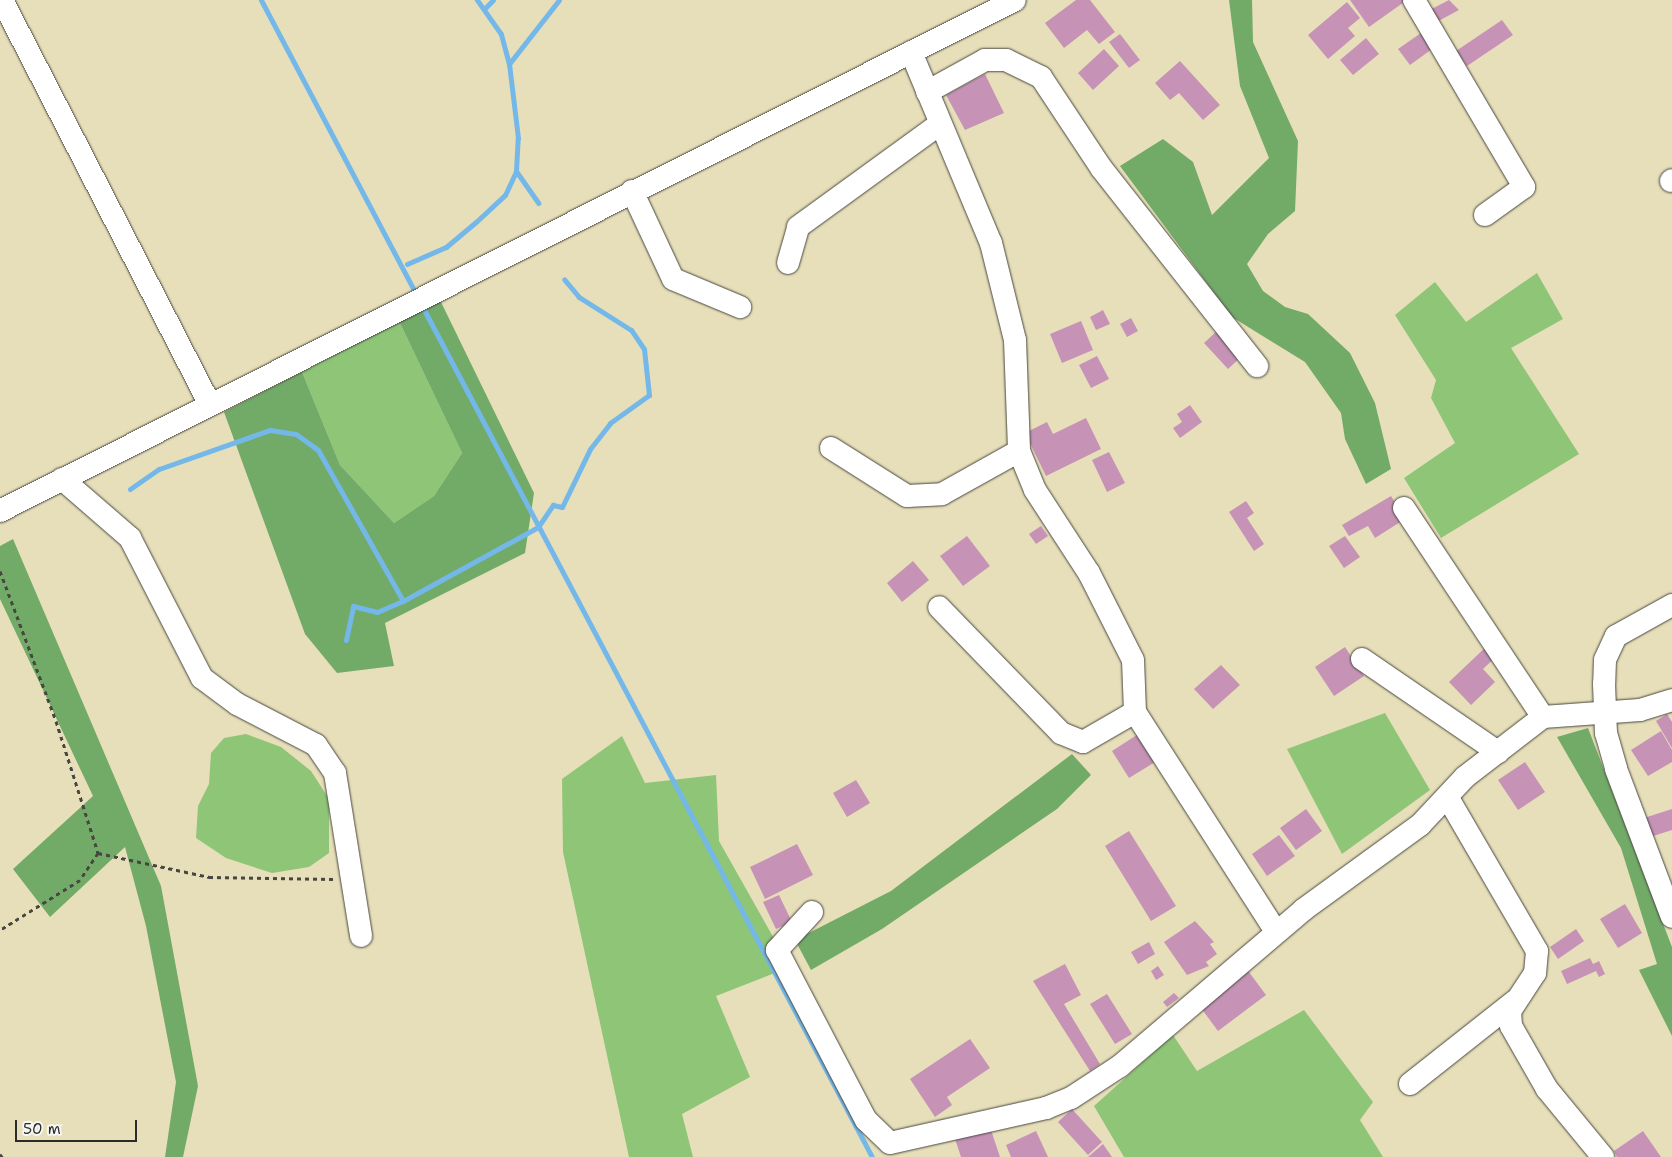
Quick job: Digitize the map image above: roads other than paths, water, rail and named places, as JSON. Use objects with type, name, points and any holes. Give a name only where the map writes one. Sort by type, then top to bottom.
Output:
[{"type":"street","points":[[2,0],[209,403]]},
{"type":"street","points":[[0,511],[209,403],[1015,0]]},
{"type":"street","points":[[1414,0],[1524,187],[1485,215]]},
{"type":"street","points":[[911,52],[991,243],[1013,332],[1019,451],[1035,490],[1089,573],[1133,660],[1135,712],[1276,932]]},
{"type":"street","points":[[927,92],[984,60],[1006,60],[1041,78],[1102,169],[1257,366]]},
{"type":"street","points":[[788,263],[798,227],[940,124]]},
{"type":"street","points":[[632,192],[673,280],[740,307]]},
{"type":"street","points":[[831,448],[907,496],[942,494],[1019,451]]},
{"type":"street","points":[[62,479],[130,538],[202,678],[237,704],[316,745],[335,773],[361,936]]},
{"type":"street","points":[[1404,508],[1543,716]]},
{"type":"street","points":[[1672,605],[1616,636],[1606,660],[1606,713],[1616,769],[1672,917]]},
{"type":"street","points":[[939,607],[1061,733],[1083,742],[1135,712]]},
{"type":"street","points":[[1362,659],[1498,752]]},
{"type":"street","points":[[812,912],[777,950],[866,1120],[890,1143],[1072,1098],[1120,1066],[1276,932],[1420,825],[1498,752],[1543,716],[1606,713],[1672,700]]},
{"type":"street","points":[[1410,1084],[1516,1001],[1535,973],[1537,951],[1448,798]]},
{"type":"street","points":[[1516,1001],[1511,1026],[1523,1054],[1603,1157]]},
{"type":"waterway","points":[[261,0],[417,296]]},
{"type":"waterway","points":[[407,264],[446,247],[477,221],[505,195],[516,171],[518,138],[509,64],[501,34],[477,0]]},
{"type":"waterway","points":[[485,8],[493,0]]},
{"type":"waterway","points":[[509,64],[559,0]]},
{"type":"waterway","points":[[516,171],[538,203]]},
{"type":"waterway","points":[[346,640],[353,606],[377,612],[403,601],[538,527],[553,505],[562,507],[590,449],[610,423],[649,395],[644,349],[631,330],[579,297],[564,279]]},
{"type":"waterway","points":[[422,306],[872,1157]]},
{"type":"waterway","points":[[130,489],[159,469],[270,430],[296,434],[318,450],[403,601]]}]
